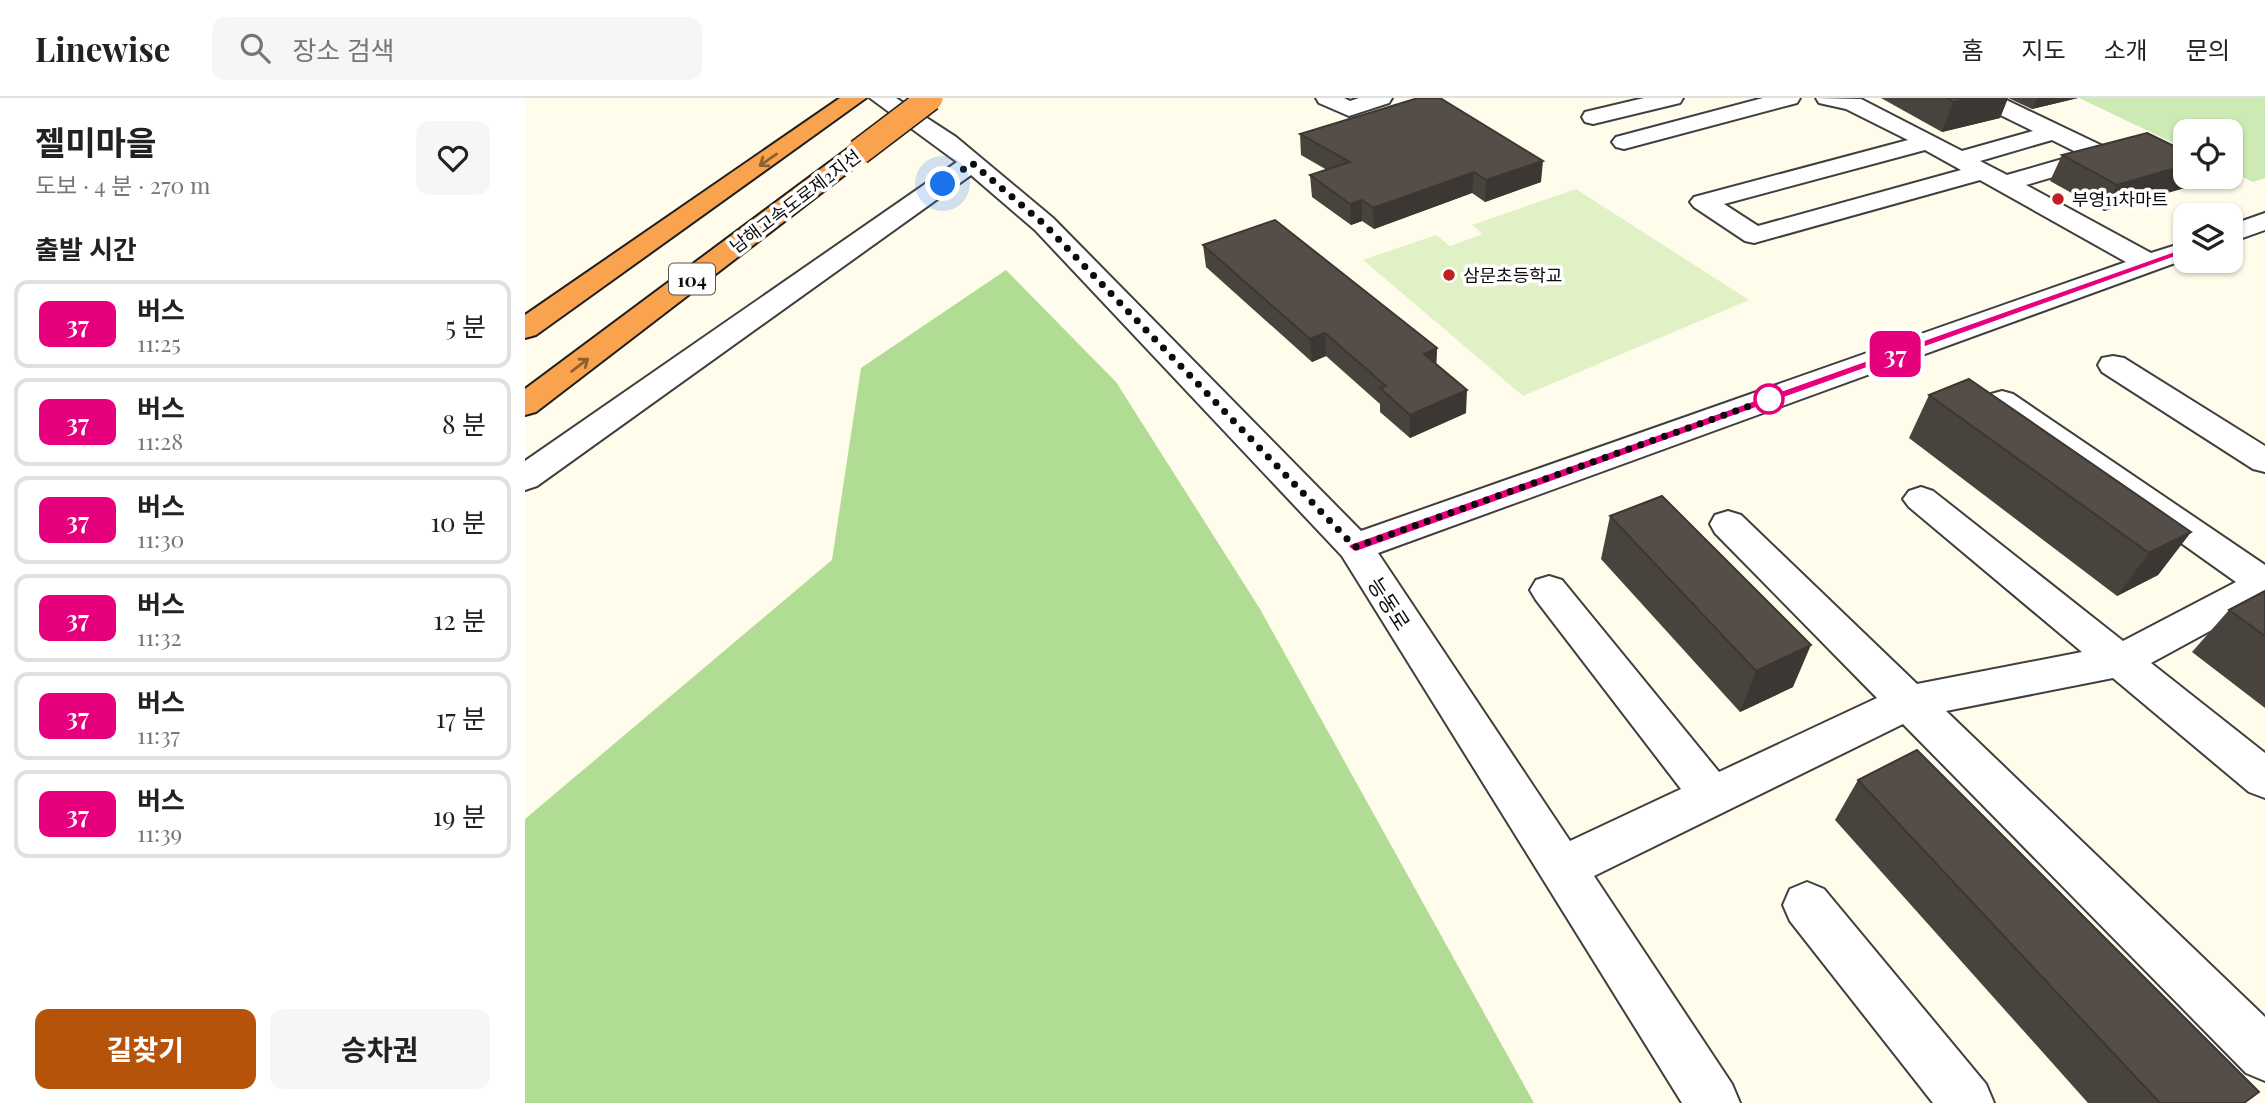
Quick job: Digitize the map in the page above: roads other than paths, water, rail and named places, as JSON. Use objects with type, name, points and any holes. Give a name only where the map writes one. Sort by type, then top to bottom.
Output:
[{"type":"highway","name":"104","points":[[525,329],[856,98]]},
{"type":"highway","name":"남해고속도로제2지선","points":[[525,405],[930,98]]},
{"type":"street","name":"능동로","points":[[881,98],[948,142],[1044,224],[1355,547],[1713,1103]]},
{"type":"street","points":[[1327,98],[1349,109],[1381,98]]},
{"type":"street","points":[[1593,117],[1672,98]]},
{"type":"street","points":[[1624,142],[1789,98]]},
{"type":"street","points":[[1827,98],[1853,104],[1928,142],[2149,263]]},
{"type":"street","points":[[1984,98],[2102,155],[2003,184]]},
{"type":"street","points":[[1858,207],[1818,181],[1703,202],[1754,235],[1858,207],[2055,132]]},
{"type":"street","points":[[1755,212],[1818,181],[1928,142]]},
{"type":"street","points":[[525,478],[972,163]]},
{"type":"street","points":[[2243,229],[2265,221]]},
{"type":"street","points":[[1355,547],[2173,255]]},
{"type":"street","points":[[2113,365],[2265,461]]},
{"type":"street","points":[[1560,869],[1908,702],[2120,661],[2265,584],[2002,401]]},
{"type":"street","points":[[1921,499],[2265,779]]},
{"type":"street","points":[[1728,524],[2265,1054]]},
{"type":"street","points":[[1549,590],[1713,797]]},
{"type":"street","points":[[1807,905],[1966,1103]]},
{"type":"place","name":"부영11차마트","points":[[2058,199]]},
{"type":"place","name":"삼문초등학교","points":[[1449,275]]}]
